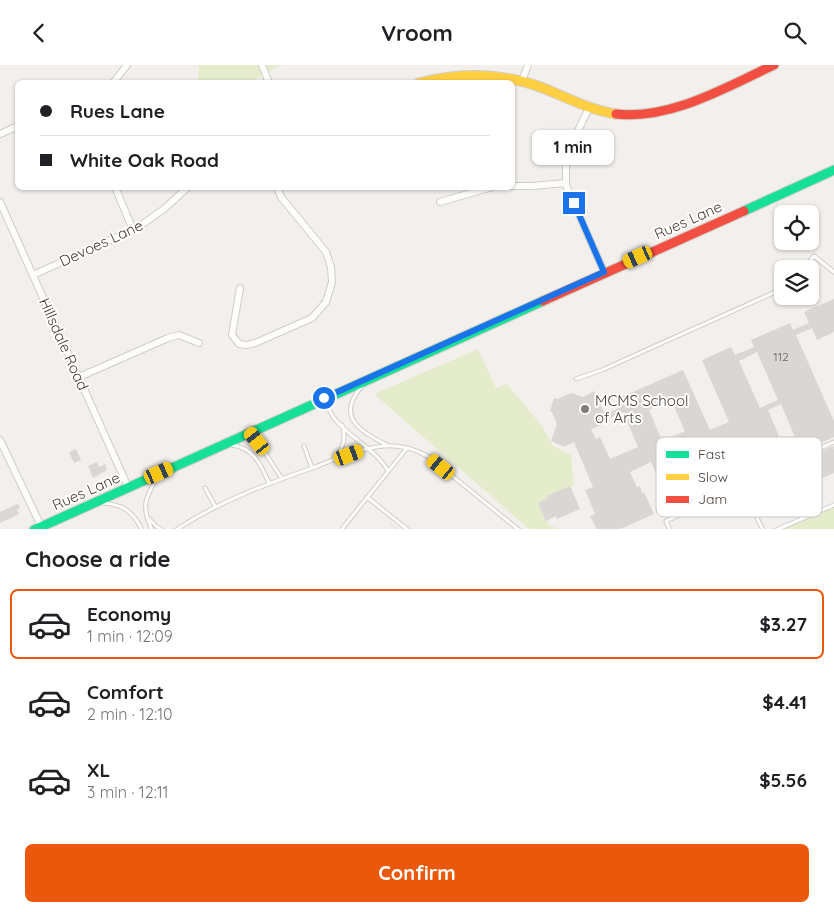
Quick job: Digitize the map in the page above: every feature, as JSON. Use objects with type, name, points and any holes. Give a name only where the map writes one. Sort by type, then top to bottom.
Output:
[{"type":"main road","points":[[432,80],[464,75],[498,77],[522,81],[544,88],[589,108],[621,114],[643,114],[666,111],[680,106],[774,65]]},
{"type":"main road","name":"Rues Lane","points":[[37,528],[834,170]]},
{"type":"street","points":[[115,80],[127,65]]},
{"type":"street","points":[[262,65],[268,80]]},
{"type":"street","points":[[522,81],[528,65]]},
{"type":"street","points":[[589,108],[572,143],[566,163],[566,183],[604,272]]},
{"type":"street","points":[[0,134],[15,127]]},
{"type":"street","points":[[515,186],[566,183]]},
{"type":"street","points":[[116,190],[133,230]]},
{"type":"street","name":"Devoes Lane","points":[[33,275],[133,230],[152,219],[185,190]]},
{"type":"street","points":[[240,288],[232,335],[239,344],[246,345],[263,340],[312,318],[323,307],[330,293],[332,272],[328,257],[278,190]]},
{"type":"street","points":[[440,202],[482,190]]},
{"type":"street","name":"Hillsdale Road","points":[[0,202],[128,487]]},
{"type":"street","points":[[79,377],[168,337],[179,335],[200,343]]},
{"type":"street","points":[[0,439],[37,528]]},
{"type":"lane","points":[[819,260],[834,272]]},
{"type":"lane","points":[[576,379],[602,370],[774,293]]},
{"type":"lane","points":[[367,379],[352,400],[350,408],[351,418],[364,433],[387,446]]},
{"type":"lane","points":[[324,398],[334,418],[366,449],[378,456],[388,471]]},
{"type":"lane","points":[[332,461],[341,451],[344,443],[345,433],[342,425]]},
{"type":"lane","points":[[249,432],[282,479]]},
{"type":"lane","points":[[822,447],[834,442]]},
{"type":"lane","points":[[224,444],[235,445],[250,451],[259,461],[269,483]]},
{"type":"lane","points":[[304,446],[312,468]]},
{"type":"lane","points":[[176,529],[215,506],[269,483],[366,449],[387,446],[407,448],[429,457],[519,529]]},
{"type":"lane","points":[[341,529],[407,448]]},
{"type":"lane","points":[[152,529],[146,516],[144,504],[159,473]]},
{"type":"lane","points":[[205,488],[215,506]]},
{"type":"lane","points":[[367,497],[408,529]]},
{"type":"lane","points":[[94,502],[115,503],[129,511],[142,529]]},
{"type":"lane","points":[[822,510],[834,505]]},
{"type":"lane","points":[[146,516],[162,529]]},
{"type":"lane","points":[[670,529],[666,521],[675,517]]},
{"type":"lane","points":[[757,517],[763,529]]},
{"type":"lane","points":[[776,529],[807,517]]},
{"type":"path","points":[[391,524],[398,529]]},
{"type":"green space","points":[[199,65],[281,65],[254,80],[198,80]]},
{"type":"green space","points":[[478,349],[496,388],[507,384],[542,426],[553,446],[571,455],[574,485],[548,496],[548,499],[539,503],[548,525],[559,529],[529,529],[374,394]]},
{"type":"green space","points":[[834,505],[834,529],[776,529],[805,517],[822,517],[822,510]]},
{"type":"building","points":[[834,299],[834,332],[817,340],[812,328],[796,335],[834,421],[834,437],[822,442],[822,437],[795,437],[781,404],[768,410],[779,436],[777,437],[671,437],[685,431],[671,400],[649,410],[660,437],[656,437],[656,473],[651,462],[630,472],[637,487],[640,486],[642,493],[644,492],[654,514],[620,529],[596,529],[590,516],[595,514],[585,490],[593,487],[574,442],[564,447],[551,441],[557,424],[550,411],[554,398],[558,399],[571,393],[583,397],[594,391],[605,414],[621,407],[617,399],[683,370],[710,430],[729,422],[702,360],[731,347],[735,355],[754,347],[751,340],[790,323],[793,330],[809,323],[804,312]],"holes":[[[757,352],[778,400],[760,408],[739,361]],[[623,412],[638,447],[610,459],[600,437],[596,439],[591,429],[609,422],[607,419]]]},
{"type":"building","points":[[833,446],[834,450],[834,473],[822,478],[822,451]]},
{"type":"building","points":[[76,449],[81,460],[74,463],[69,452]]},
{"type":"building","points":[[97,462],[99,467],[105,464],[107,470],[93,478],[88,466]]},
{"type":"building","points":[[570,486],[580,509],[557,519],[556,516],[546,521],[538,503],[548,498],[547,496]]},
{"type":"building","points":[[18,504],[20,508],[17,510],[19,514],[0,523],[0,512]]},
{"type":"traffic: fast","points":[[744,211],[834,170]]},
{"type":"traffic: fast","points":[[36,529],[543,301]]},
{"type":"traffic: slow","points":[[431,80],[466,76],[513,79],[543,88],[588,107],[616,114]]},
{"type":"traffic: jam","points":[[616,114],[637,115],[678,107],[717,92],[774,65]]},
{"type":"traffic: jam","points":[[543,301],[744,211]]},
{"type":"place","name":"MCMS School of Arts","points":[[585,409]]},
{"type":"route","points":[[324,398],[604,272],[574,203]]}]
